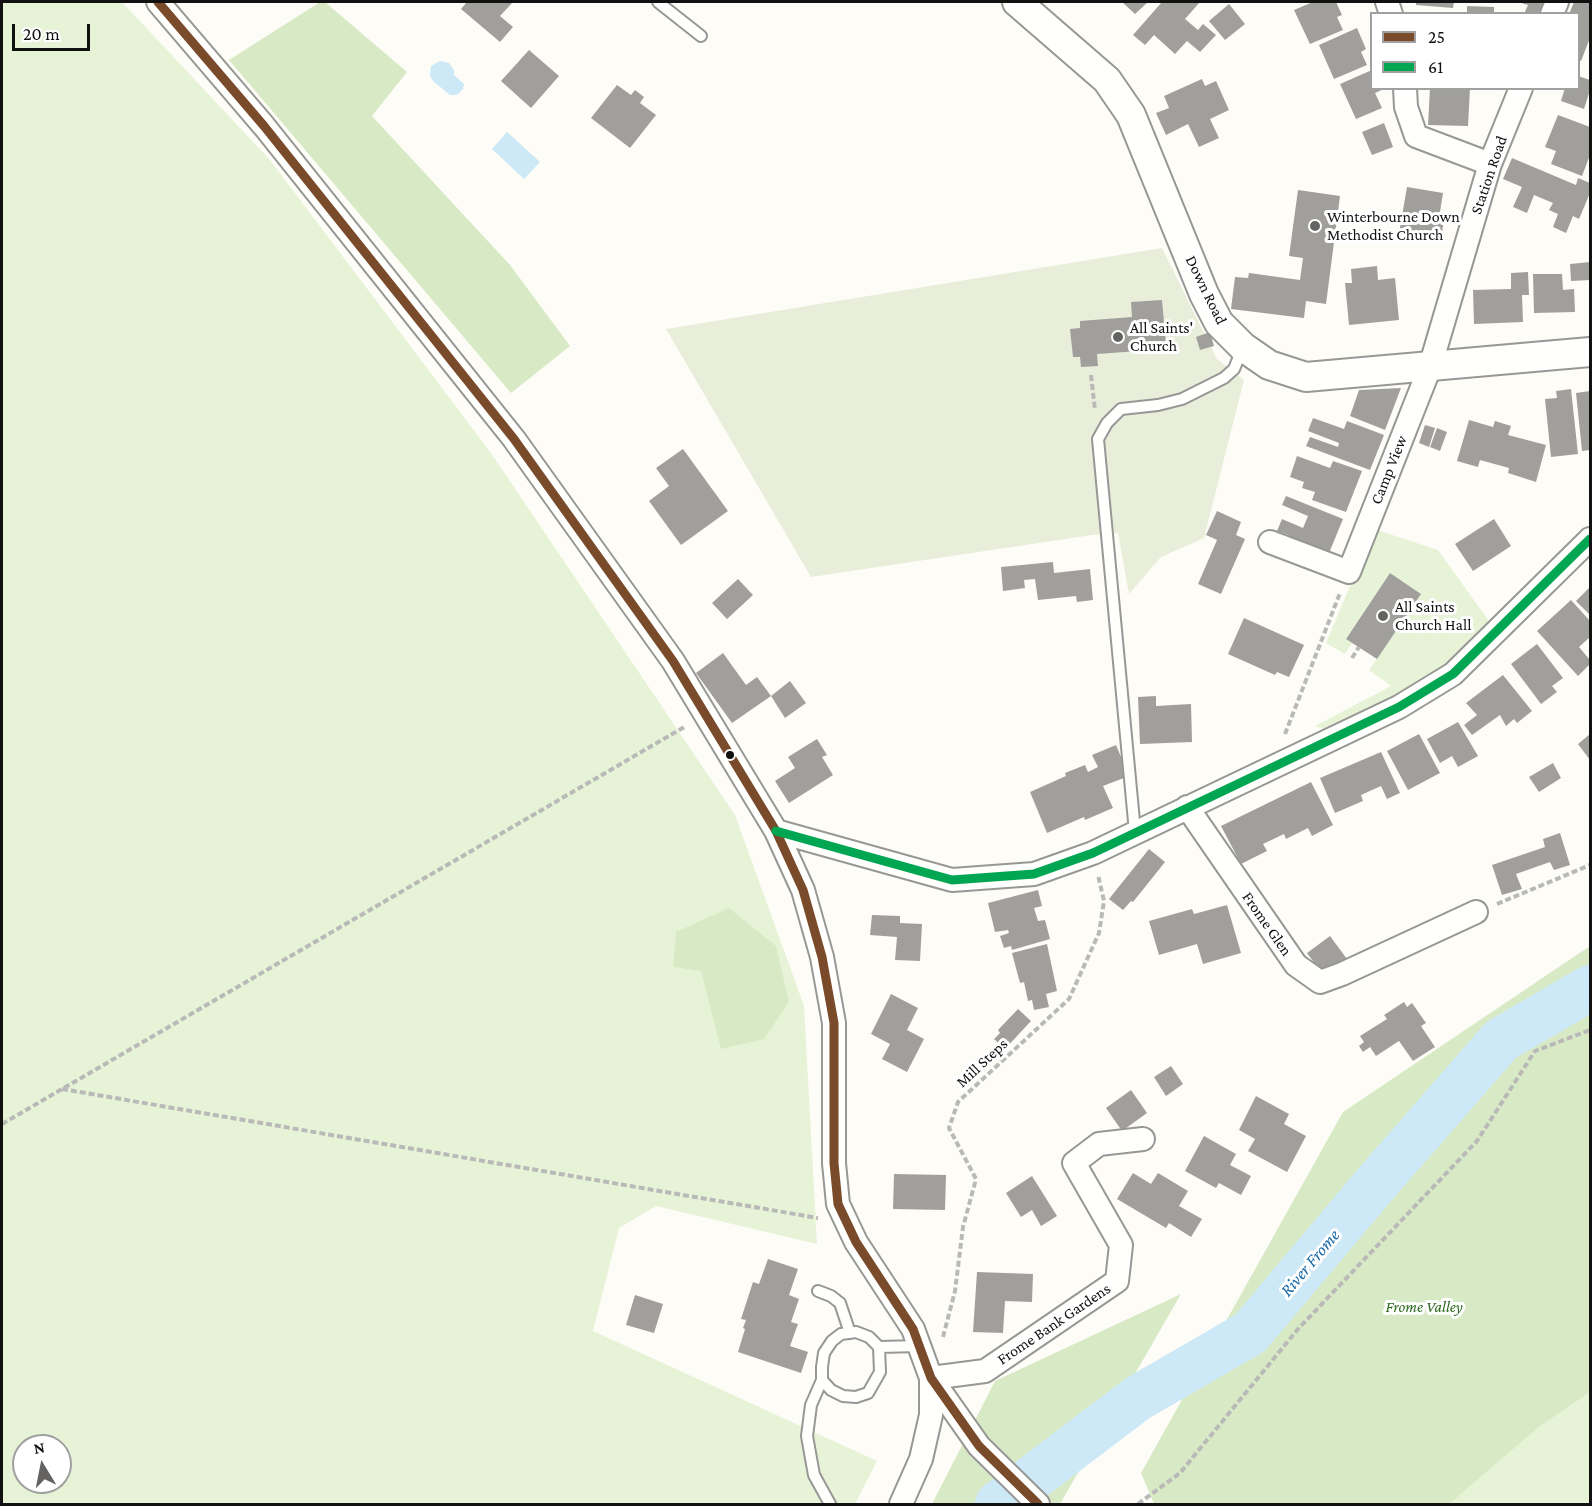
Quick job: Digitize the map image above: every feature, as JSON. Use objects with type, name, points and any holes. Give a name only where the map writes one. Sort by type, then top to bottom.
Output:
[{"type":"street","points":[[158,2],[264,126],[514,439],[674,661],[777,831],[803,890],[822,957],[834,1023],[834,1163],[838,1204],[856,1242],[914,1329],[931,1378],[979,1446],[1038,1504]]},
{"type":"street","name":"Down Road","points":[[1017,2],[1107,80],[1131,115],[1204,294],[1219,323],[1243,347],[1269,365],[1306,377],[1590,352]]},
{"type":"street","points":[[1405,90],[1406,107],[1416,136],[1490,164]]},
{"type":"street","name":"Station Road","points":[[1430,367],[1490,164],[1520,90]]},
{"type":"street","name":"Camp View","points":[[1348,572],[1430,367]]},
{"type":"street","points":[[777,831],[952,880],[1034,874],[1093,853],[1278,764],[1306,747],[1399,707],[1453,674],[1590,539]]},
{"type":"street","points":[[1270,542],[1348,572]]},
{"type":"street","name":"Frome Glen","points":[[1187,807],[1296,965],[1320,982],[1476,912]]},
{"type":"street","name":"Frome Bank Gardens","points":[[931,1378],[985,1371],[1117,1281],[1121,1245],[1074,1163],[1099,1144],[1143,1139]]},
{"type":"street","points":[[901,1504],[921,1459],[932,1415],[931,1378]]},
{"type":"lane","points":[[658,2],[701,36]]},
{"type":"lane","points":[[1135,832],[1098,439],[1107,423],[1121,409],[1158,405],[1182,399],[1224,378],[1234,369],[1243,347]]},
{"type":"lane","points":[[818,1291],[831,1296],[840,1303],[850,1333]]},
{"type":"lane","points":[[822,1380],[831,1390],[843,1396],[856,1397],[868,1393],[880,1372],[879,1347],[869,1337],[855,1332],[841,1334],[832,1341],[824,1353],[822,1380],[811,1406],[807,1436],[814,1475],[830,1504]]},
{"type":"lane","points":[[879,1347],[920,1346]]},
{"type":"path","points":[[1278,764],[1284,736],[1348,572]]},
{"type":"path","points":[[1352,658],[1359,647]]},
{"type":"path","points":[[2,1124],[707,714]]},
{"type":"path","name":"Mill Steps","points":[[931,1378],[955,1292],[963,1227],[976,1179],[949,1128],[958,1102],[1069,999],[1099,933],[1104,901],[1093,853]]},
{"type":"path","points":[[1476,912],[1590,865]]},
{"type":"path","points":[[1138,1504],[1180,1473],[1298,1329],[1477,1141],[1535,1051],[1590,1030]]},
{"type":"path","points":[[62,1089],[848,1225]]},
{"type":"green space","points":[[2,2],[122,2],[270,160],[491,453],[735,815],[804,1006],[817,1244],[656,1206],[619,1228],[593,1331],[877,1461],[855,1504],[2,1504]]},
{"type":"green space","points":[[320,2],[325,2],[407,72],[372,116],[510,265],[570,346],[511,393],[229,60]]},
{"type":"green space","points":[[1162,248],[1217,359],[1244,380],[1204,538],[1161,557],[1129,594],[1118,533],[811,577],[666,329]]},
{"type":"green space","points":[[1374,529],[1438,550],[1491,624],[1441,678],[1329,731],[1315,726],[1391,686],[1369,670],[1421,594],[1390,573],[1346,638],[1352,643],[1345,654],[1326,643]]},
{"type":"green space","points":[[729,908],[776,946],[789,1002],[764,1039],[721,1049],[701,971],[673,967],[676,932]]},
{"type":"green space","name":"Frome Valley","points":[[1590,946],[1590,1392],[1540,1426],[1449,1504],[1154,1504],[1141,1473],[1343,1112]]},
{"type":"green space","points":[[1181,1294],[1060,1504],[932,1504],[995,1381]]},
{"type":"green space","points":[[1590,1342],[1590,1504],[1397,1504]]},
{"type":"water","points":[[440,61],[449,63],[454,70],[454,75],[464,84],[463,89],[457,95],[450,95],[430,76],[431,66]]},
{"type":"water","points":[[507,132],[540,162],[524,179],[492,149]]},
{"type":"building","points":[[467,2],[513,2],[500,16],[513,27],[500,42],[461,9]]},
{"type":"building","points":[[1122,2],[1148,2],[1135,14]]},
{"type":"building","points":[[1162,2],[1200,2],[1185,19],[1198,30],[1203,24],[1216,35],[1200,52],[1187,41],[1175,54],[1154,35],[1145,45],[1133,35]]},
{"type":"building","points":[[1313,2],[1336,2],[1342,15],[1337,17],[1343,30],[1310,44],[1294,10]]},
{"type":"building","points":[[1416,2],[1454,2],[1453,8],[1416,5]]},
{"type":"building","points":[[1518,2],[1548,2],[1544,11],[1540,10],[1540,12],[1525,12],[1528,5]]},
{"type":"building","points":[[1574,2],[1590,2],[1590,38],[1581,61],[1580,12],[1570,12]]},
{"type":"building","points":[[1229,4],[1245,24],[1225,40],[1209,21]]},
{"type":"building","points":[[1467,6],[1494,7],[1494,12],[1467,12]]},
{"type":"building","points":[[1357,28],[1366,49],[1361,52],[1367,65],[1334,79],[1319,45]]},
{"type":"building","points":[[529,50],[559,76],[531,108],[501,81]]},
{"type":"building","points":[[1370,71],[1370,90],[1382,90],[1375,93],[1382,108],[1356,119],[1340,84]]},
{"type":"building","points":[[1580,77],[1590,80],[1590,90],[1584,109],[1561,101],[1564,90],[1580,90]]},
{"type":"building","points":[[1202,79],[1205,86],[1216,81],[1229,110],[1210,119],[1219,138],[1199,147],[1188,124],[1166,135],[1156,113],[1169,108],[1164,96]]},
{"type":"building","points":[[617,85],[631,95],[635,90],[644,97],[640,103],[656,115],[630,148],[591,118]]},
{"type":"building","points":[[1430,90],[1470,90],[1468,126],[1428,125]]},
{"type":"building","points":[[1558,115],[1590,127],[1590,155],[1582,176],[1551,164],[1556,151],[1545,147]]},
{"type":"building","points":[[1384,123],[1393,147],[1372,155],[1362,132]]},
{"type":"building","points":[[1512,158],[1576,185],[1578,178],[1590,183],[1590,193],[1579,219],[1573,216],[1566,233],[1553,227],[1558,214],[1549,210],[1553,203],[1534,195],[1527,213],[1513,207],[1522,187],[1503,179]]},
{"type":"building","points":[[1407,187],[1443,193],[1439,218],[1444,219],[1441,240],[1399,233]]},
{"type":"building","name":"Winterbourne Down Methodist Church","points":[[1298,190],[1340,196],[1326,304],[1306,301],[1304,318],[1231,309],[1235,277],[1248,278],[1249,273],[1300,280],[1303,258],[1289,256]]},
{"type":"building","points":[[1590,262],[1590,280],[1571,281],[1570,264]]},
{"type":"building","points":[[1377,266],[1378,280],[1395,278],[1399,320],[1349,325],[1345,283],[1352,283],[1351,269]]},
{"type":"building","points":[[1528,272],[1529,295],[1522,295],[1523,322],[1474,324],[1473,290],[1511,289],[1511,273]]},
{"type":"building","points":[[1533,274],[1562,274],[1563,290],[1574,289],[1575,312],[1534,313]]},
{"type":"building","name":"All Saints' Church","points":[[1162,300],[1166,344],[1138,346],[1139,351],[1097,354],[1098,366],[1081,367],[1080,357],[1073,357],[1070,329],[1080,328],[1080,321],[1132,317],[1131,302]]},
{"type":"building","points":[[1210,332],[1214,346],[1200,350],[1196,337]]},
{"type":"building","points":[[1401,388],[1385,430],[1350,416],[1359,390]]},
{"type":"building","points":[[1571,389],[1578,454],[1551,457],[1545,399],[1557,398],[1556,391]]},
{"type":"building","points":[[1590,391],[1590,450],[1582,451],[1576,393]]},
{"type":"building","points":[[1313,418],[1344,429],[1347,421],[1384,435],[1370,470],[1306,446],[1310,437],[1338,447],[1339,443],[1308,431]]},
{"type":"building","points":[[1469,420],[1493,427],[1495,421],[1511,426],[1508,435],[1546,445],[1536,482],[1508,473],[1509,468],[1480,460],[1478,467],[1457,461]]},
{"type":"building","points":[[1425,425],[1435,428],[1429,447],[1419,443]]},
{"type":"building","points":[[1437,428],[1447,432],[1440,451],[1430,447]]},
{"type":"building","points":[[683,449],[728,511],[681,545],[649,501],[669,486],[656,468]]},
{"type":"building","points":[[1297,456],[1330,468],[1333,461],[1362,471],[1346,512],[1312,500],[1315,492],[1302,488],[1304,482],[1290,477]]},
{"type":"building","points":[[1286,496],[1343,519],[1329,553],[1286,542],[1289,535],[1277,531],[1282,519],[1303,528],[1308,516],[1282,505]]},
{"type":"building","points":[[1217,511],[1241,522],[1236,535],[1245,539],[1221,594],[1198,584],[1217,540],[1206,535]]},
{"type":"building","points":[[1494,519],[1511,546],[1473,571],[1455,544]]},
{"type":"building","points":[[1053,562],[1054,573],[1090,569],[1093,600],[1077,602],[1076,596],[1038,600],[1035,579],[1024,580],[1025,588],[1003,591],[1001,567]]},
{"type":"building","name":"All Saints Church Hall","points":[[1390,573],[1421,594],[1377,659],[1346,639]]},
{"type":"building","points":[[738,579],[753,595],[727,619],[712,603]]},
{"type":"building","points":[[1590,587],[1590,615],[1576,601]]},
{"type":"building","points":[[1571,600],[1590,621],[1590,637],[1579,647],[1590,660],[1590,664],[1578,676],[1537,631]]},
{"type":"building","points":[[1244,618],[1304,645],[1289,677],[1277,672],[1275,675],[1228,654]]},
{"type":"building","points":[[1537,644],[1563,678],[1552,686],[1557,692],[1541,704],[1511,664]]},
{"type":"building","points":[[723,653],[746,685],[757,677],[771,696],[732,723],[696,673]]},
{"type":"building","points":[[1503,675],[1532,711],[1517,723],[1514,719],[1506,726],[1500,715],[1472,735],[1464,725],[1477,715],[1466,703]]},
{"type":"building","points":[[790,681],[806,703],[785,718],[771,696]]},
{"type":"building","points":[[1156,696],[1156,706],[1191,704],[1192,742],[1140,744],[1138,697]]},
{"type":"building","points":[[1458,722],[1478,756],[1458,767],[1452,756],[1440,763],[1427,739]]},
{"type":"building","points":[[1419,734],[1440,773],[1408,790],[1387,751]]},
{"type":"building","points":[[1590,734],[1590,760],[1578,744]]},
{"type":"building","points":[[817,739],[827,755],[822,757],[833,775],[789,803],[775,781],[795,768],[788,757]]},
{"type":"building","points":[[1116,745],[1129,776],[1103,786],[1113,808],[1085,820],[1084,817],[1047,833],[1030,792],[1085,765],[1088,772],[1098,767],[1092,755]]},
{"type":"building","points":[[1381,752],[1400,793],[1387,799],[1381,786],[1361,795],[1363,801],[1335,813],[1320,778]]},
{"type":"building","points":[[1553,763],[1561,778],[1539,792],[1529,777]]},
{"type":"building","points":[[1311,782],[1333,825],[1312,836],[1308,828],[1286,839],[1284,834],[1263,844],[1267,851],[1241,864],[1221,826]]},
{"type":"building","points":[[1560,833],[1570,865],[1554,870],[1550,862],[1516,874],[1522,889],[1502,895],[1492,865],[1545,847],[1543,839]]},
{"type":"building","points":[[1149,849],[1165,862],[1133,902],[1131,901],[1123,910],[1109,899]]},
{"type":"building","points":[[1038,890],[1042,906],[1034,908],[1038,921],[1045,920],[1050,939],[1012,950],[1011,946],[1004,948],[1000,936],[1009,933],[1008,930],[995,932],[988,903]]},
{"type":"building","points":[[1227,905],[1241,953],[1203,964],[1197,944],[1159,955],[1149,921],[1192,909],[1194,914]]},
{"type":"building","points":[[872,915],[900,916],[900,923],[922,924],[920,961],[895,960],[897,937],[870,935]]},
{"type":"building","points":[[1330,936],[1347,959],[1324,976],[1307,953]]},
{"type":"building","points":[[1047,944],[1057,991],[1046,994],[1049,1007],[1034,1010],[1032,1000],[1028,1001],[1024,982],[1020,983],[1012,953]]},
{"type":"building","points":[[891,994],[918,1008],[907,1030],[924,1039],[907,1072],[882,1059],[890,1044],[871,1034]]},
{"type":"building","points":[[1404,1002],[1407,1007],[1412,1003],[1426,1023],[1421,1026],[1435,1047],[1413,1061],[1399,1041],[1376,1056],[1370,1047],[1363,1052],[1359,1046],[1364,1042],[1360,1036],[1387,1019],[1384,1015]]},
{"type":"building","points":[[1018,1009],[1031,1021],[1005,1049],[994,1039],[1000,1033],[998,1030]]},
{"type":"building","points":[[1171,1066],[1183,1084],[1166,1096],[1154,1077]]},
{"type":"building","points":[[1131,1090],[1147,1113],[1122,1131],[1106,1108]]},
{"type":"building","points":[[1256,1096],[1289,1114],[1284,1124],[1306,1136],[1287,1172],[1248,1151],[1255,1139],[1239,1130]]},
{"type":"building","points":[[1204,1136],[1236,1154],[1230,1165],[1251,1176],[1241,1195],[1219,1183],[1216,1188],[1185,1171]]},
{"type":"building","points":[[1133,1173],[1151,1184],[1158,1173],[1188,1191],[1179,1206],[1202,1219],[1191,1237],[1169,1223],[1166,1228],[1117,1199]]},
{"type":"building","points":[[894,1174],[946,1175],[945,1210],[893,1209]]},
{"type":"building","points":[[1032,1176],[1057,1216],[1041,1226],[1032,1210],[1021,1217],[1006,1193]]},
{"type":"building","points":[[768,1259],[798,1269],[789,1295],[799,1299],[791,1322],[798,1324],[790,1346],[808,1352],[801,1373],[738,1352],[746,1320],[741,1319],[753,1282],[759,1284]]},
{"type":"building","points":[[977,1272],[1033,1274],[1032,1302],[1005,1301],[1003,1333],[973,1332]]},
{"type":"building","points":[[635,1295],[663,1304],[654,1333],[626,1325]]},
{"type":"waterway","name":"River Frome","points":[[998,1504],[1138,1398],[1250,1333],[1501,1040],[1590,988]]},
{"type":"transit line","name":"25","points":[[158,2],[264,126],[514,439],[673,661],[776,831],[803,890],[822,957],[834,1023],[834,1163],[838,1204],[856,1242],[913,1329],[931,1378],[979,1446],[1038,1504]]},
{"type":"transit line","name":"61","points":[[776,831],[952,880],[1034,874],[1093,853],[1399,707],[1453,674],[1590,539]]},
{"type":"place","name":"Winterbourne Down Methodist Church","points":[[1315,226]]},
{"type":"place","name":"All Saints' Church","points":[[1118,337]]},
{"type":"place","name":"All Saints Church Hall","points":[[1383,616]]}]
